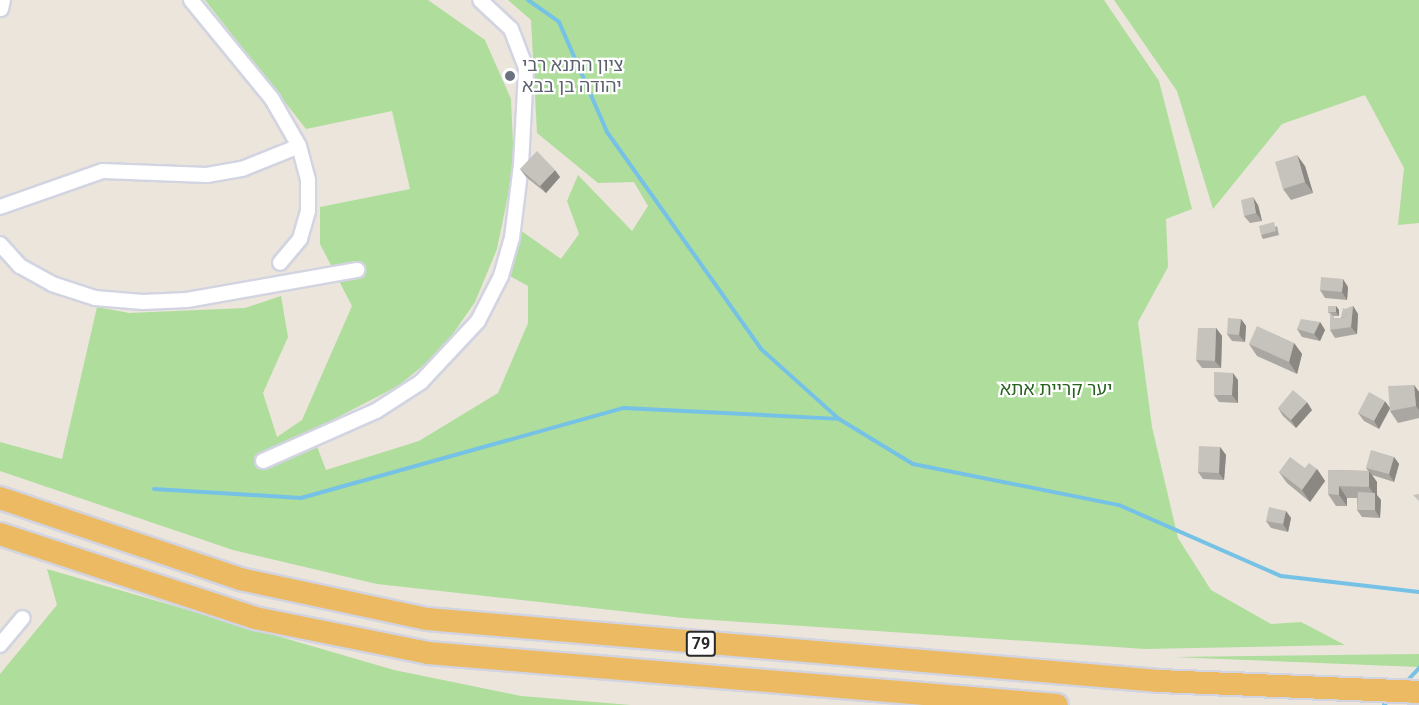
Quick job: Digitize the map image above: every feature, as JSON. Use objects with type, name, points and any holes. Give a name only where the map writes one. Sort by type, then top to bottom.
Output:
[{"type":"highway","name":"79","points":[[0,498],[240,579],[427,619],[1159,681],[1419,692]]},
{"type":"highway","name":"79","points":[[0,534],[255,618],[428,653],[1057,705]]},
{"type":"street","points":[[191,0],[272,99],[299,146],[308,180],[308,211],[300,239],[280,263]]},
{"type":"street","points":[[263,461],[376,411],[421,382],[477,321],[501,276],[520,176],[526,68],[512,29],[480,0]]},
{"type":"street","points":[[0,207],[103,171],[207,175],[242,169],[299,146]]},
{"type":"street","points":[[0,244],[20,267],[52,284],[95,298],[143,302],[187,300],[357,270]]},
{"type":"street","points":[[0,645],[23,618]]},
{"type":"green space","name":"יער קריית אתא","points":[[205,0],[428,0],[485,40],[511,99],[514,166],[497,249],[475,302],[441,351],[398,386],[311,431],[326,470],[419,441],[498,393],[528,323],[528,286],[506,274],[520,230],[561,259],[579,234],[567,201],[578,175],[632,231],[648,206],[634,182],[598,183],[537,133],[531,20],[508,0],[1104,0],[1159,81],[1192,209],[1166,219],[1168,267],[1138,322],[1152,427],[1178,538],[1211,590],[1271,624],[1301,622],[1345,645],[1145,649],[683,618],[377,584],[233,550],[0,471],[0,442],[62,459],[97,307],[129,313],[245,308],[281,296],[288,337],[263,393],[277,437],[302,420],[352,306],[320,244],[320,207],[410,189],[392,111],[306,129]]},
{"type":"green space","points":[[1114,0],[1419,0],[1419,223],[1398,225],[1404,168],[1365,95],[1282,124],[1213,209],[1177,91]]},
{"type":"green space","points":[[47,569],[394,670],[521,696],[631,705],[0,705],[0,674],[57,605]]},
{"type":"green space","points":[[1419,654],[1419,667],[1173,657]]},
{"type":"building","points":[[537,151],[555,170],[540,186],[520,169]]},
{"type":"building","points":[[1297,155],[1305,182],[1283,189],[1275,162]]},
{"type":"building","points":[[1253,197],[1256,213],[1244,216],[1241,200]]},
{"type":"building","points":[[1274,222],[1276,231],[1261,235],[1259,226]]},
{"type":"building","points":[[1321,277],[1343,279],[1342,292],[1320,290]]},
{"type":"building","points":[[1328,306],[1336,306],[1336,312],[1328,312]]},
{"type":"building","points":[[1353,306],[1351,327],[1330,330],[1330,312],[1334,318],[1345,318],[1346,309]]},
{"type":"building","points":[[1343,308],[1346,309],[1345,318],[1341,317]]},
{"type":"building","points":[[1228,318],[1241,319],[1239,335],[1227,334]]},
{"type":"building","points":[[1301,319],[1320,322],[1314,334],[1297,329]]},
{"type":"building","points":[[1257,326],[1294,343],[1289,362],[1249,344]]},
{"type":"building","points":[[1198,328],[1216,328],[1215,361],[1196,360]]},
{"type":"building","points":[[1214,372],[1233,373],[1232,395],[1214,395]]},
{"type":"building","points":[[1414,385],[1416,406],[1390,411],[1388,386]]},
{"type":"building","points":[[1293,390],[1307,402],[1291,420],[1278,408]]},
{"type":"building","points":[[1369,392],[1385,401],[1374,421],[1358,413]]},
{"type":"building","points":[[1199,446],[1220,447],[1219,473],[1198,472]]},
{"type":"building","points":[[1371,450],[1394,457],[1389,474],[1366,468]]},
{"type":"building","points":[[1290,457],[1305,468],[1309,463],[1317,469],[1302,490],[1279,472]]},
{"type":"building","points":[[1328,470],[1369,471],[1369,487],[1339,486],[1339,495],[1328,494]]},
{"type":"building","points":[[1358,492],[1375,493],[1375,510],[1357,510]]},
{"type":"building","points":[[1269,507],[1286,511],[1283,524],[1266,521]]},
{"type":"waterway","points":[[528,0],[559,22],[607,132],[761,349],[839,419],[913,464],[1119,505],[1281,576],[1419,592]]},
{"type":"waterway","points":[[154,489],[301,498],[624,408],[839,419]]},
{"type":"waterway","points":[[1407,681],[1419,668]]},
{"type":"waterway","points":[[1384,705],[1387,702]]},
{"type":"place","name":"ציון התנא רבי יהודה בן בבא","points":[[510,76]]}]
